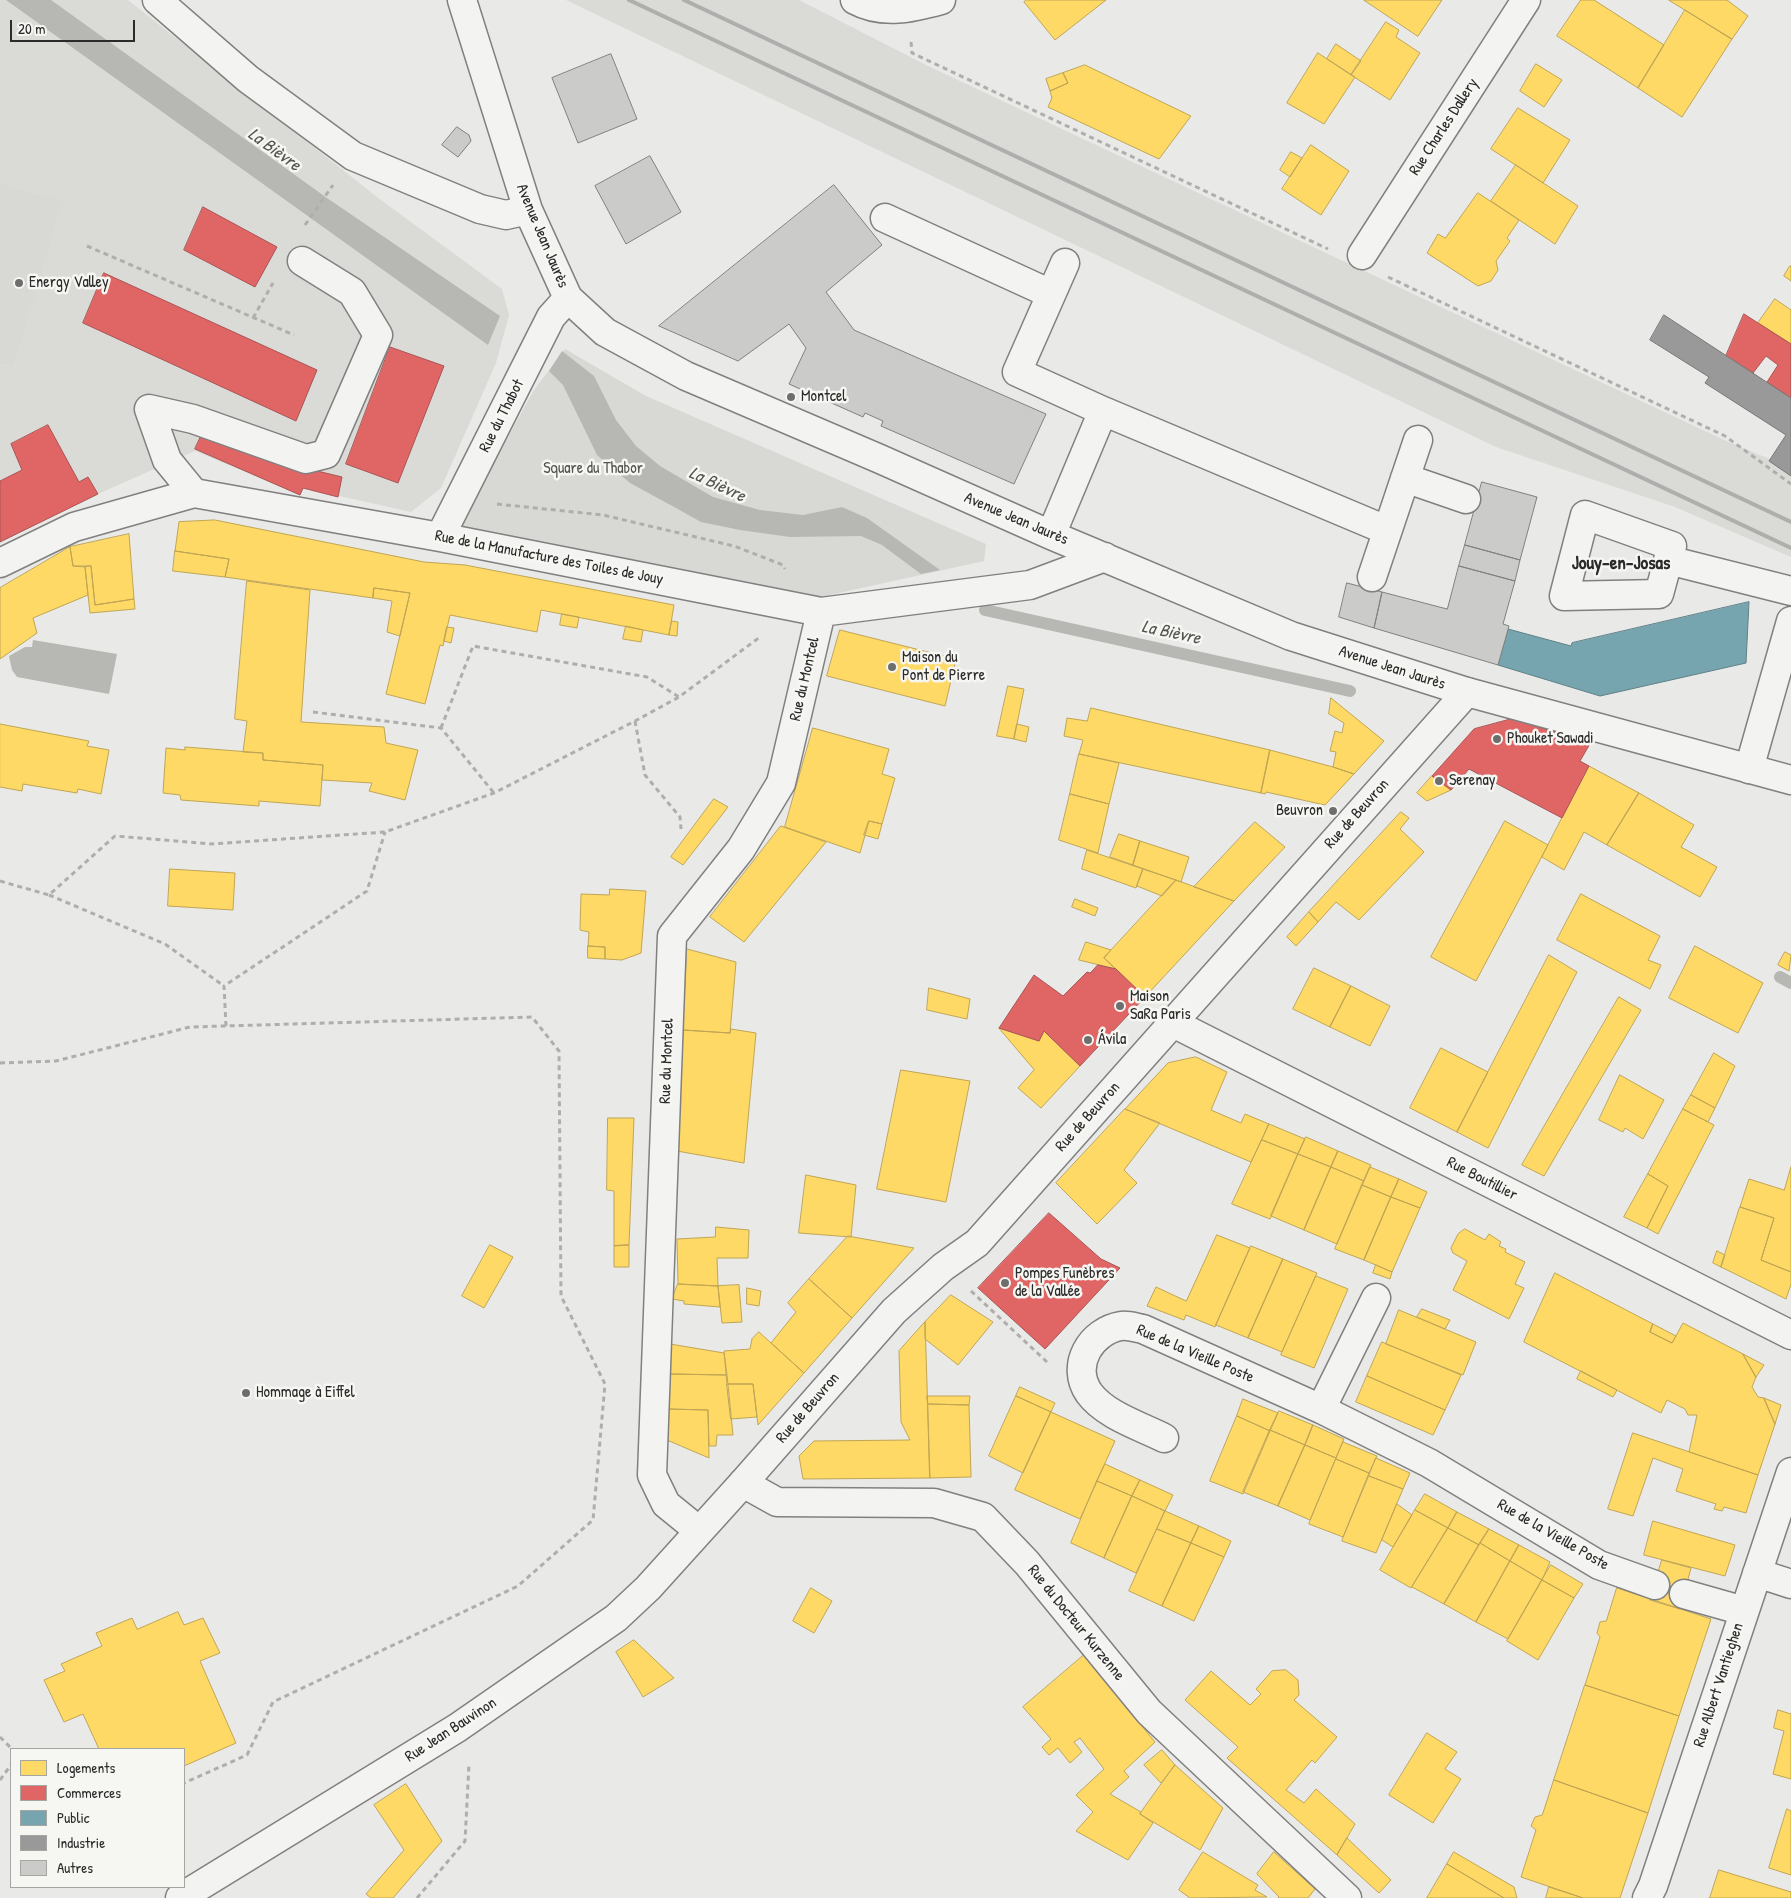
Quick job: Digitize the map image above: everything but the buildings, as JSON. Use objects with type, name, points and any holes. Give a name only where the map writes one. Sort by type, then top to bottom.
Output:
[{"type":"street","points":[[157,0],[248,79],[353,156],[480,209],[506,215],[528,210]]},
{"type":"street","name":"Avenue Jean Jaurès","points":[[462,0],[528,210],[568,298],[605,332],[686,376],[880,458],[1051,535],[1291,636],[1467,692],[1791,780]]},
{"type":"street","points":[[855,0],[869,7],[907,9],[941,0]]},
{"type":"street","name":"Rue Charles Dallery","points":[[1362,255],[1526,0]]},
{"type":"street","points":[[885,218],[1051,294]]},
{"type":"street","points":[[194,492],[167,460],[149,409],[193,419],[306,459],[326,454],[378,335],[352,292],[302,261]]},
{"type":"street","points":[[1065,263],[1017,372],[1103,412],[1386,530]]},
{"type":"street","name":"Rue du Thabot","points":[[440,536],[551,317],[568,298]]},
{"type":"street","points":[[1051,535],[1103,412]]},
{"type":"street","points":[[1372,577],[1386,530],[1418,440]]},
{"type":"street","points":[[1405,478],[1466,499]]},
{"type":"street","name":"Rue de la Manufacture des Toiles de Jouy","points":[[0,563],[74,527],[194,492],[440,536],[812,611],[1030,585],[1105,557]]},
{"type":"street","points":[[1668,560],[1791,590]]},
{"type":"street","name":"Rue du Montcel","points":[[698,1530],[666,1504],[652,1475],[672,936],[741,850],[781,783],[812,611]]},
{"type":"street","points":[[1749,768],[1791,621]]},
{"type":"street","name":"Rue de Beuvron","points":[[698,1530],[743,1483],[894,1311],[943,1268],[977,1243],[1350,821],[1467,692]]},
{"type":"street","name":"Rue Boutillier","points":[[1173,1023],[1791,1335]]},
{"type":"street","points":[[1321,1409],[1376,1298]]},
{"type":"street","name":"Rue de la Vieille Poste","points":[[1082,1370],[1088,1346],[1105,1330],[1123,1325],[1144,1329],[1321,1409],[1429,1463],[1599,1565],[1655,1585]]},
{"type":"street","points":[[1082,1370],[1087,1389],[1102,1407],[1164,1438]]},
{"type":"street","name":"Rue Albert Vantieghen","points":[[1650,1894],[1791,1472]]},
{"type":"street","name":"Rue du Docteur Kurzenne","points":[[743,1483],[777,1502],[934,1503],[983,1517],[1027,1563],[1149,1712],[1347,1898]]},
{"type":"street","name":"Rue Jean Bauvinon","points":[[180,1898],[457,1728],[616,1618],[648,1588],[698,1530]]},
{"type":"street","points":[[1757,1572],[1791,1584]]},
{"type":"street","points":[[1684,1594],[1744,1611]]},
{"type":"path","points":[[910,34],[912,53],[1331,250]]},
{"type":"path","points":[[307,222],[329,190]]},
{"type":"path","points":[[87,246],[294,335]]},
{"type":"path","points":[[1384,276],[1725,436],[1791,484]]},
{"type":"path","points":[[49,895],[115,836],[211,844],[386,832],[494,793],[679,698],[759,637],[812,611],[798,593],[783,564],[734,546],[603,514],[459,501]]},
{"type":"path","points":[[441,728],[473,646],[647,676],[679,698]]},
{"type":"path","points":[[313,712],[441,728],[494,793]]},
{"type":"path","points":[[635,721],[645,775],[680,817],[681,829]]},
{"type":"path","points":[[224,986],[367,891],[386,832]]},
{"type":"path","points":[[0,881],[49,895],[165,944],[224,986]]},
{"type":"path","points":[[224,986],[226,1026]]},
{"type":"path","points":[[0,1063],[56,1061],[190,1027],[532,1017],[559,1051],[561,1296],[605,1384],[593,1520],[518,1586],[273,1702],[247,1755],[185,1783]]},
{"type":"path","points":[[943,1268],[1046,1362],[1082,1370]]},
{"type":"path","points":[[0,1737],[11,1748]]},
{"type":"path","points":[[417,1898],[466,1841],[469,1757]]},
{"type":"path","points":[[0,1780],[10,1766]]},
{"type":"shaded area","points":[[0,0],[128,0],[377,197],[502,289],[509,315],[496,363],[441,488],[411,512],[304,488],[300,495],[195,451],[98,494],[0,542],[0,364],[14,367],[61,201],[0,183]]},
{"type":"shaded area","points":[[6,0],[51,0],[327,198],[500,316],[488,345]]},
{"type":"shaded area","points":[[566,0],[799,0],[928,66],[1724,440],[1791,468],[1791,557],[1675,507],[1496,447]]},
{"type":"shaded area","points":[[562,351],[594,376],[616,420],[636,446],[660,466],[713,497],[760,510],[803,515],[842,507],[867,518],[940,570],[921,574],[882,545],[861,536],[790,537],[701,522],[630,483],[597,455],[563,385],[549,371]]},
{"type":"shaded area","points":[[33,640],[117,654],[109,694],[17,677],[12,670],[9,656],[25,647],[32,647]]},
{"type":"green space","name":"Energy Valley","points":[[0,183],[62,201],[14,367],[0,364]]},
{"type":"green space","name":"Square du Thabor","points":[[565,349],[646,396],[986,544],[984,561],[821,597],[440,537],[471,503],[534,390]]},
{"type":"waterway","name":"La Bièvre","points":[[985,610],[1350,691]]},
{"type":"waterway","name":"La Bièvre","points":[[1780,977],[1791,983]]},
{"type":"railway","points":[[629,0],[1791,548]]},
{"type":"railway","points":[[684,0],[1791,522]]},
{"type":"place","name":"Energy Valley","points":[[19,283]]},
{"type":"place","name":"Montcel","points":[[791,397]]},
{"type":"place","name":"Maison du Pont de Pierre","points":[[892,667]]},
{"type":"place","name":"Phouket Sawadi","points":[[1497,739]]},
{"type":"place","name":"Serenay","points":[[1439,781]]},
{"type":"place","name":"Beuvron","points":[[1333,811]]},
{"type":"place","name":"Maison SaRa Paris","points":[[1120,1006]]},
{"type":"place","name":"Ávila","points":[[1088,1040]]},
{"type":"place","name":"Pompes Funèbres de la Vallée","points":[[1005,1283]]},
{"type":"place","name":"Hommage à Eiffel","points":[[246,1393]]},
{"type":"district","name":"Jouy-en-Josas","points":[[1621,564]]}]
